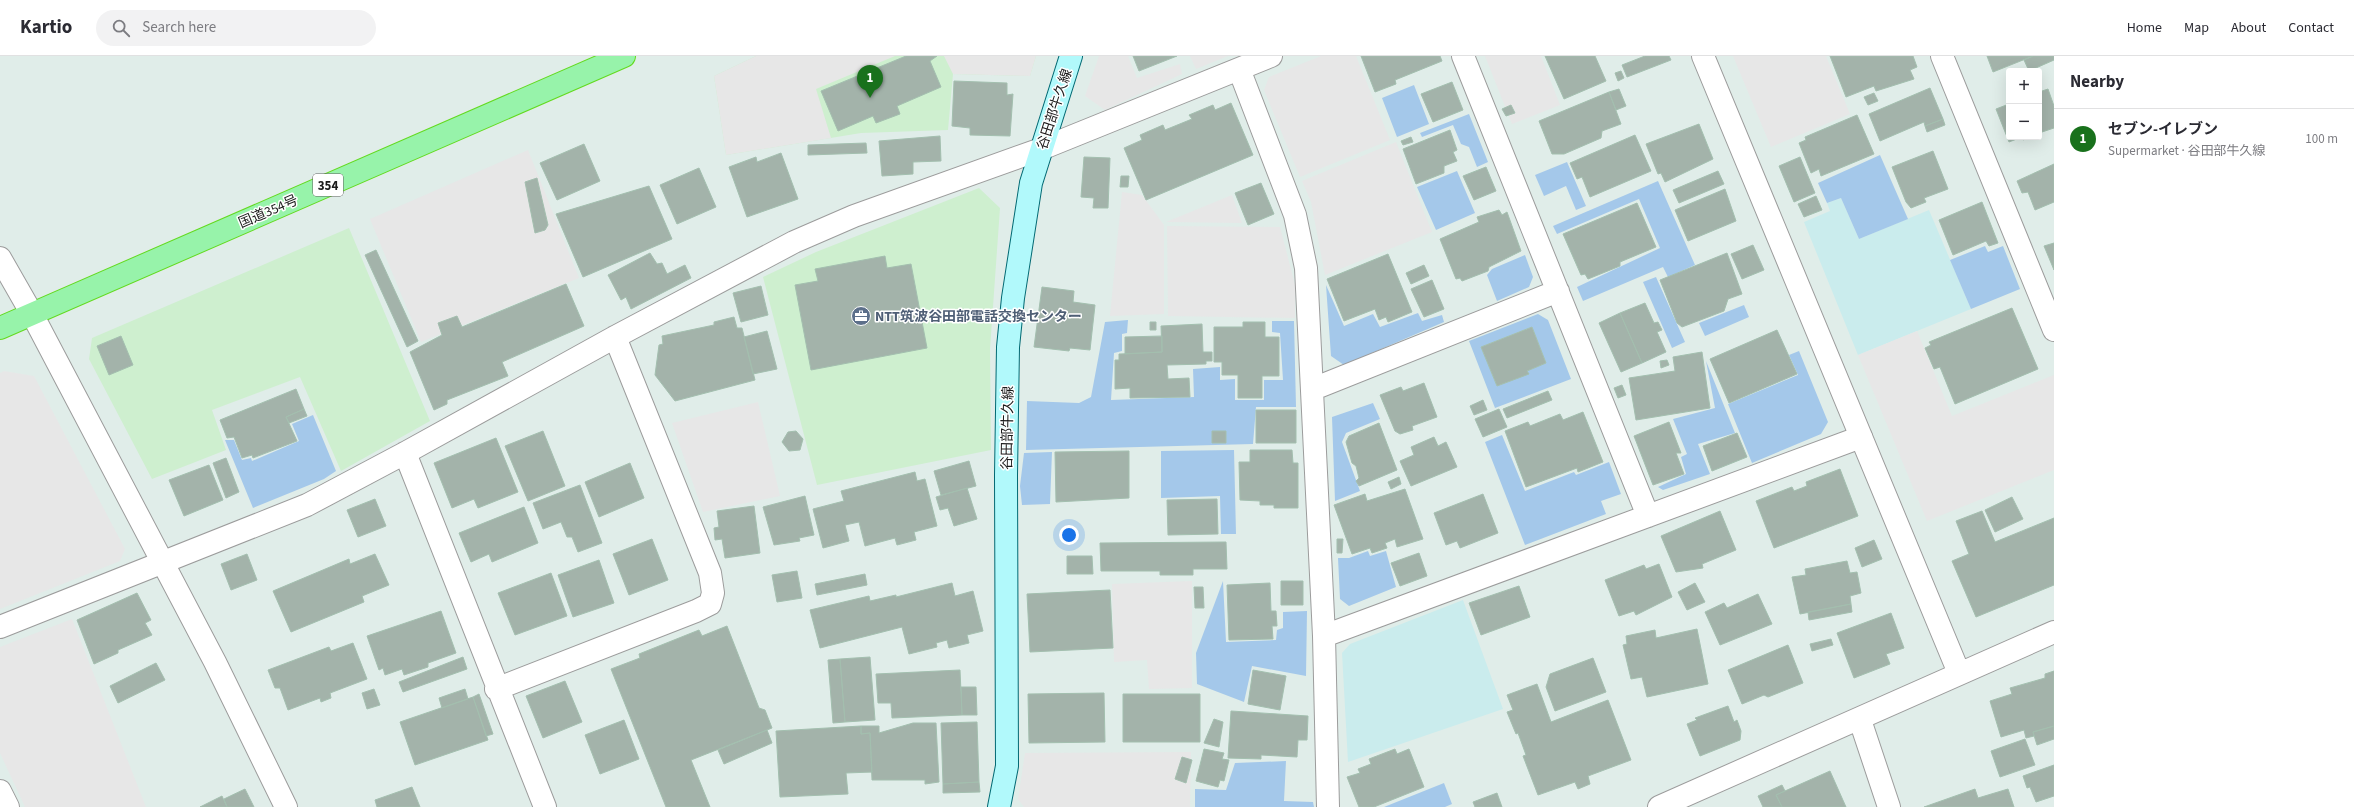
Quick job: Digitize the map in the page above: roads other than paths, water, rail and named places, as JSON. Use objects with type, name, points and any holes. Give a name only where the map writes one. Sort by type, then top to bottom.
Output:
[{"type":"highway","name":"国道354号","points":[[0,328],[624,56]]},
{"type":"main road","name":"谷田部牛久線","points":[[1000,807],[1007,766],[1008,727],[1006,475],[1008,347],[1018,258],[1031,183],[1071,56]]},
{"type":"street","points":[[0,627],[164,563],[306,505],[405,453],[615,337],[794,242],[854,216],[1041,149],[1271,56]]},
{"type":"street","points":[[1463,56],[1648,516]]},
{"type":"street","points":[[1704,56],[1959,673]]},
{"type":"street","points":[[1942,56],[2054,330]]},
{"type":"street","points":[[1239,69],[1288,194],[1301,238],[1309,299],[1324,636],[1328,807]]},
{"type":"street","points":[[0,258],[32,314],[164,563],[215,662],[286,807]]},
{"type":"street","points":[[1313,389],[1558,291]]},
{"type":"street","points":[[496,689],[696,611],[710,604],[714,593],[710,573],[615,337]]},
{"type":"street","points":[[1324,636],[1861,437]]},
{"type":"street","points":[[405,453],[496,689],[544,807]]},
{"type":"street","points":[[1659,807],[1860,720],[1959,673],[2054,632]]},
{"type":"street","points":[[1860,720],[1889,807]]},
{"type":"street","points":[[0,791],[8,807]]},
{"type":"place","name":"セブン-イレブン","points":[[870,98]]},
{"type":"place","name":"NTT筑波谷田部電話交換センター","points":[[861,316]]}]
